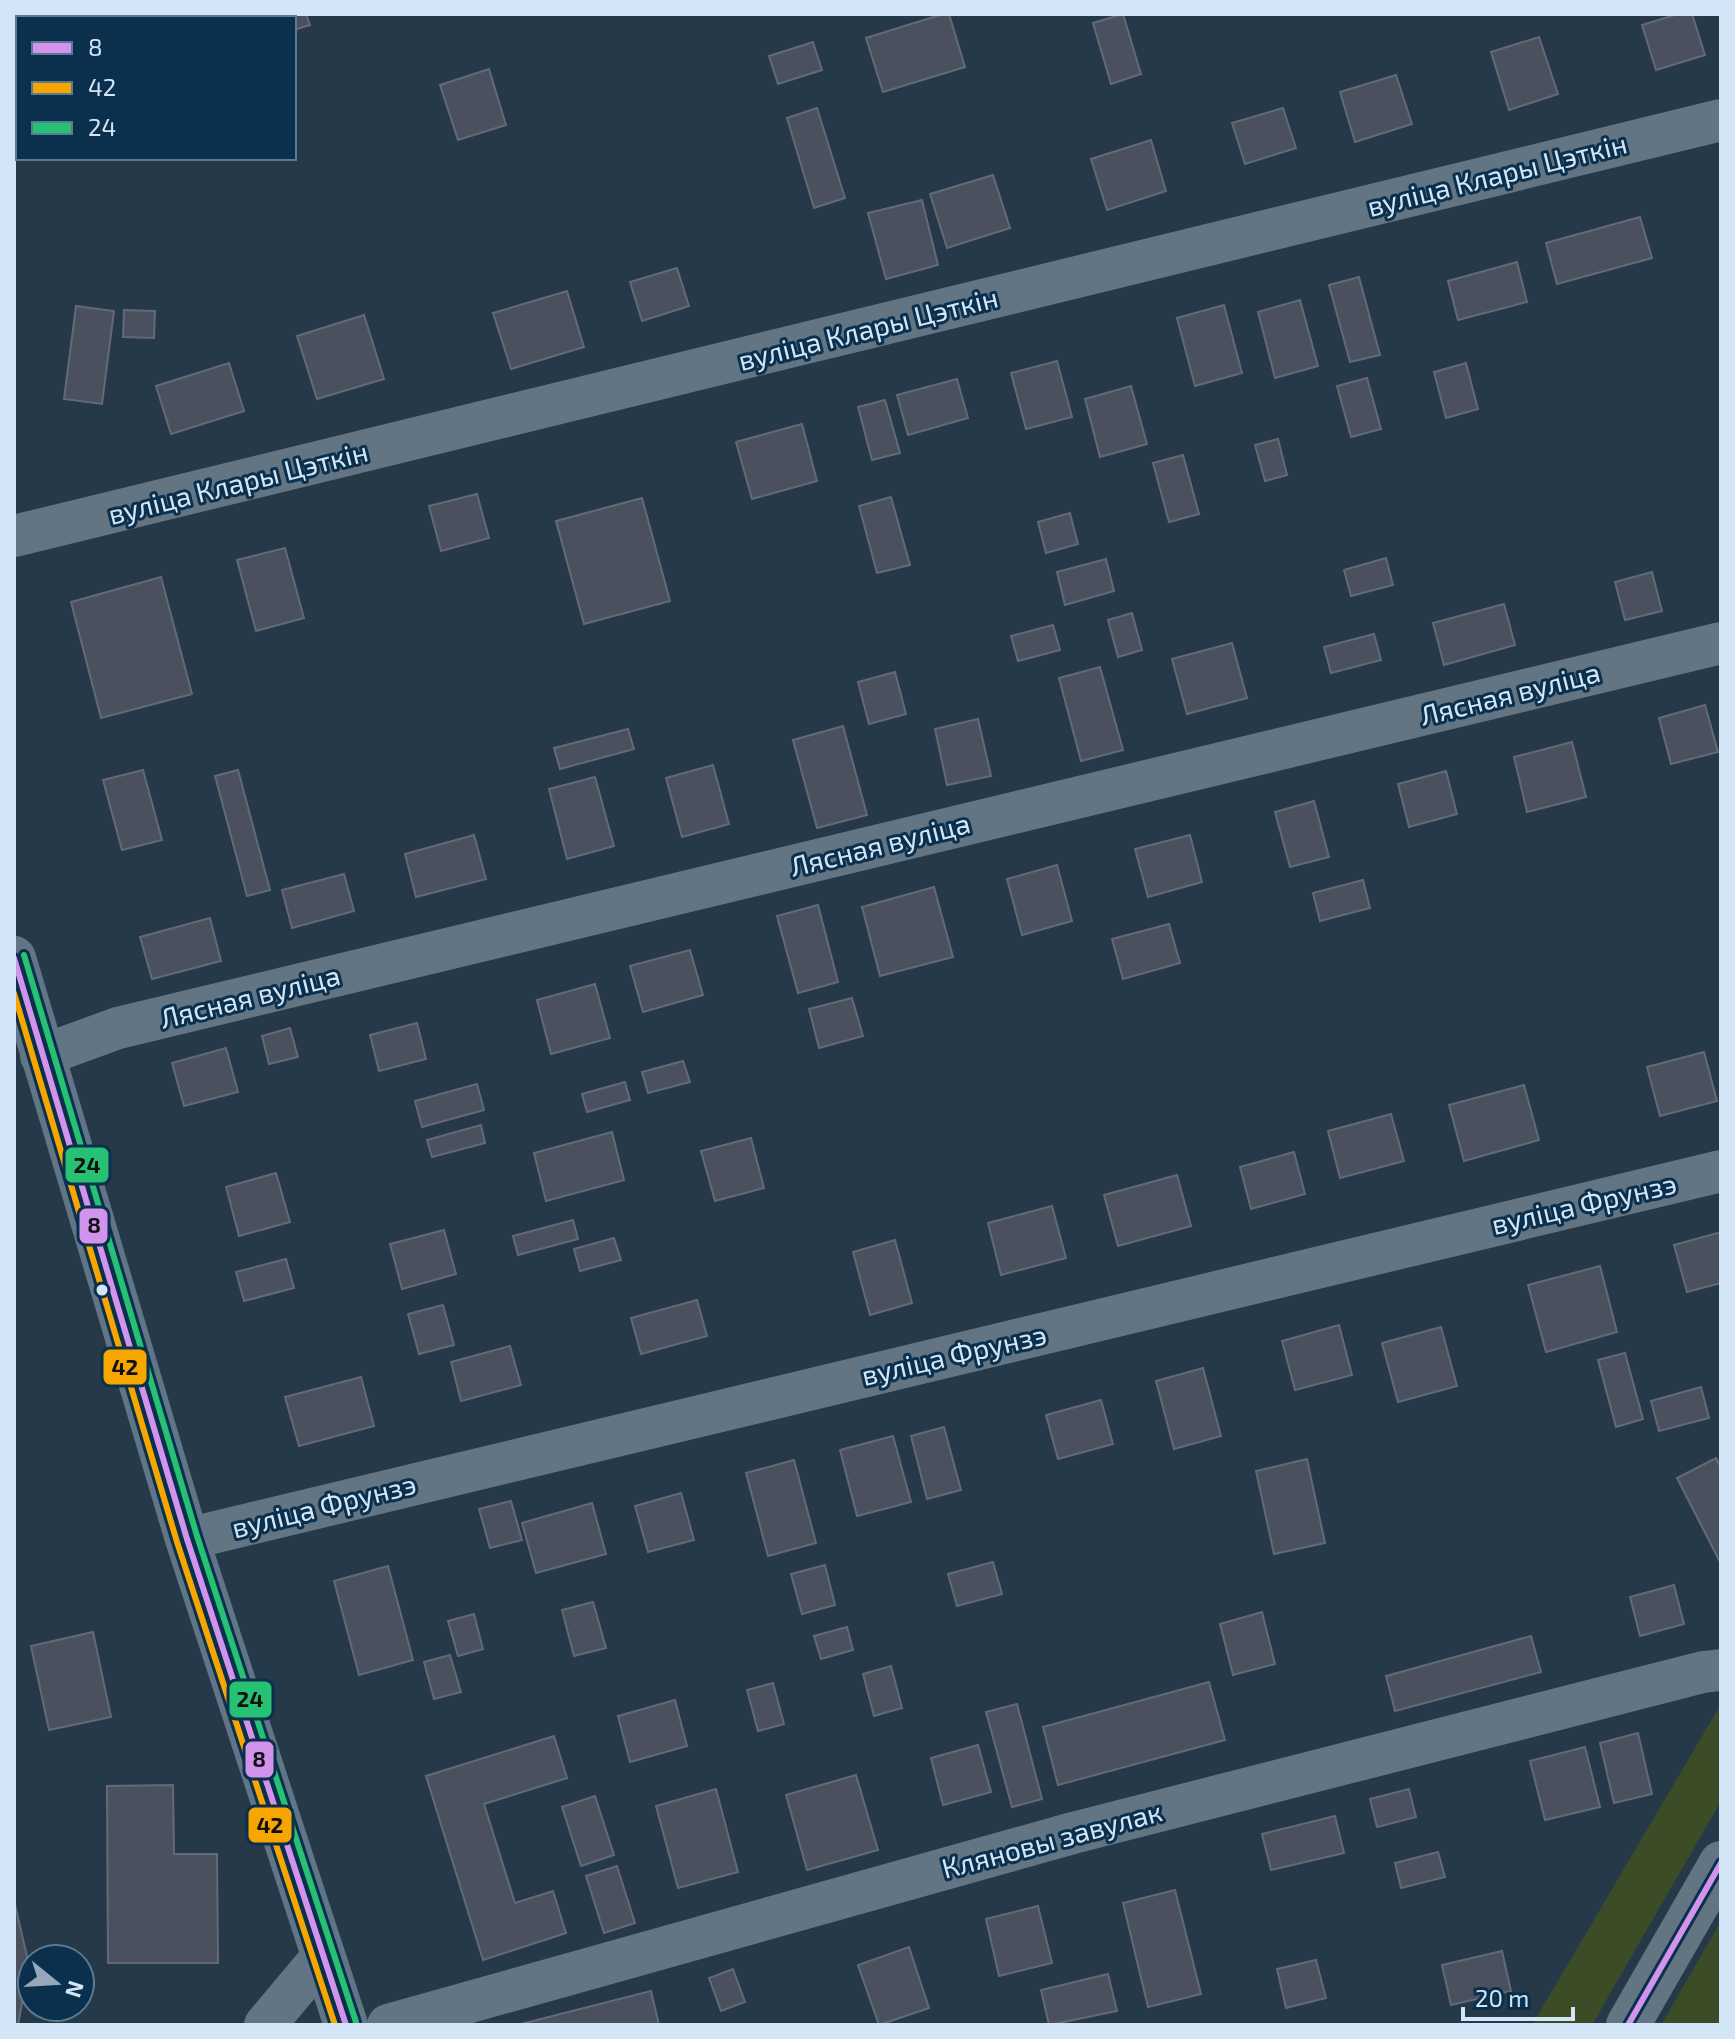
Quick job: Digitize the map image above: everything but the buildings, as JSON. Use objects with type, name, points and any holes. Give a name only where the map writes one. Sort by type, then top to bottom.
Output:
[{"type":"main road","points":[[14,958],[187,1539],[346,2025]]},
{"type":"street","name":"вуліца Клары Цэткін","points":[[14,536],[1721,120]]},
{"type":"street","name":"Лясная вуліца","points":[[41,1056],[134,1025],[1721,643]]},
{"type":"street","name":"вуліца Фрунзэ","points":[[187,1539],[1721,1171]]},
{"type":"street","name":"Кляновы завулак","points":[[388,2025],[1073,1833],[1703,1672],[1721,1670]]},
{"type":"street","points":[[1628,2025],[1721,1863]]},
{"type":"street","points":[[265,2025],[322,1957]]},
{"type":"green space","points":[[1721,1704],[1721,1801],[1592,2025],[1532,2025]]},
{"type":"green space","points":[[1721,1921],[1721,2025],[1661,2025]]},
{"type":"transit line","name":"24","points":[[24,955],[197,1536],[356,2022]]},
{"type":"transit line","name":"8","points":[[14,958],[187,1539],[346,2025]]},
{"type":"transit line","name":"42","points":[[14,993],[177,1542],[335,2025]]},
{"type":"transit line","name":"8","points":[[1628,2025],[1721,1863]]}]
